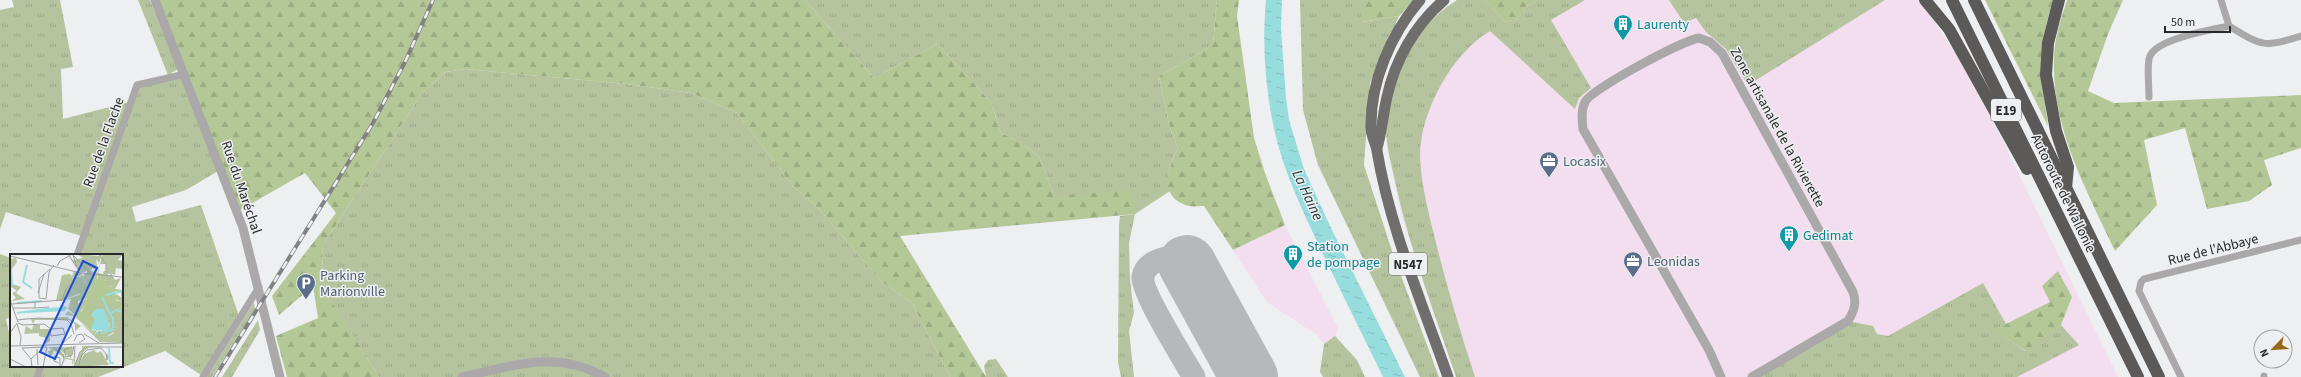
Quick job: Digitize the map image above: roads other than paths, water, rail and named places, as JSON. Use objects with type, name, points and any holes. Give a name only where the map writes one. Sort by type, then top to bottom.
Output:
[{"type":"highway","points":[[1925,0],[1949,28]]},
{"type":"highway","points":[[1931,0],[1949,28],[2029,172],[2060,220]]},
{"type":"highway","name":"Autoroute de Wallonie","points":[[1952,0],[2138,377]]},
{"type":"highway","name":"Autoroute de Wallonie","points":[[1974,0],[2159,377]]},
{"type":"highway","points":[[2058,0],[2048,43],[2046,75],[2056,131],[2068,167],[2066,189]]},
{"type":"main road","name":"N547","points":[[1420,0],[1394,37],[1379,77],[1374,98],[1371,130],[1377,149],[1379,166],[1393,218],[1448,377]]},
{"type":"main road","name":"N547","points":[[1377,149],[1383,129],[1387,96],[1397,66],[1415,33],[1444,0]]},
{"type":"street","name":"Rue du Maréchal","points":[[155,0],[232,195],[259,288],[280,377]]},
{"type":"street","points":[[2221,0],[2229,26],[2256,42],[2268,44],[2301,36]]},
{"type":"street","points":[[2149,96],[2149,59],[2153,50],[2168,42],[2229,26]]},
{"type":"street","name":"Zone artisanale de la Rivierette","points":[[1721,377],[1709,350],[1583,129],[1582,112],[1585,101],[1601,87],[1682,44],[1699,38],[1710,42],[1722,53],[1856,300],[1854,312],[1848,321],[1752,377]]},
{"type":"street","name":"Rue de la Flache","points":[[77,254],[137,85],[185,74]]},
{"type":"street","name":"Rue de l'Abbaye","points":[[2181,377],[2139,291],[2139,285],[2144,279],[2301,240]]},
{"type":"street","points":[[203,377],[259,288]]},
{"type":"street","points":[[462,377],[526,363],[552,360],[575,364],[605,377]]},
{"type":"street","points":[[37,377],[41,367]]},
{"type":"water","name":"La Haine","points":[[1266,0],[1282,0],[1281,28],[1286,98],[1289,120],[1304,169],[1331,228],[1405,377],[1383,377],[1319,246],[1288,176],[1275,133],[1269,100],[1264,50]]},
{"type":"railway","points":[[215,377],[373,123],[405,62],[433,0]]},
{"type":"place","name":"Laurenty","points":[[1623,41]]},
{"type":"place","name":"Locasix","points":[[1549,178]]},
{"type":"place","name":"Gedimat","points":[[1789,252]]},
{"type":"place","name":"Station de pompage","points":[[1293,271]]},
{"type":"place","name":"Leonidas","points":[[1633,278]]},
{"type":"place","name":"Parking Marionville","points":[[306,300]]}]
